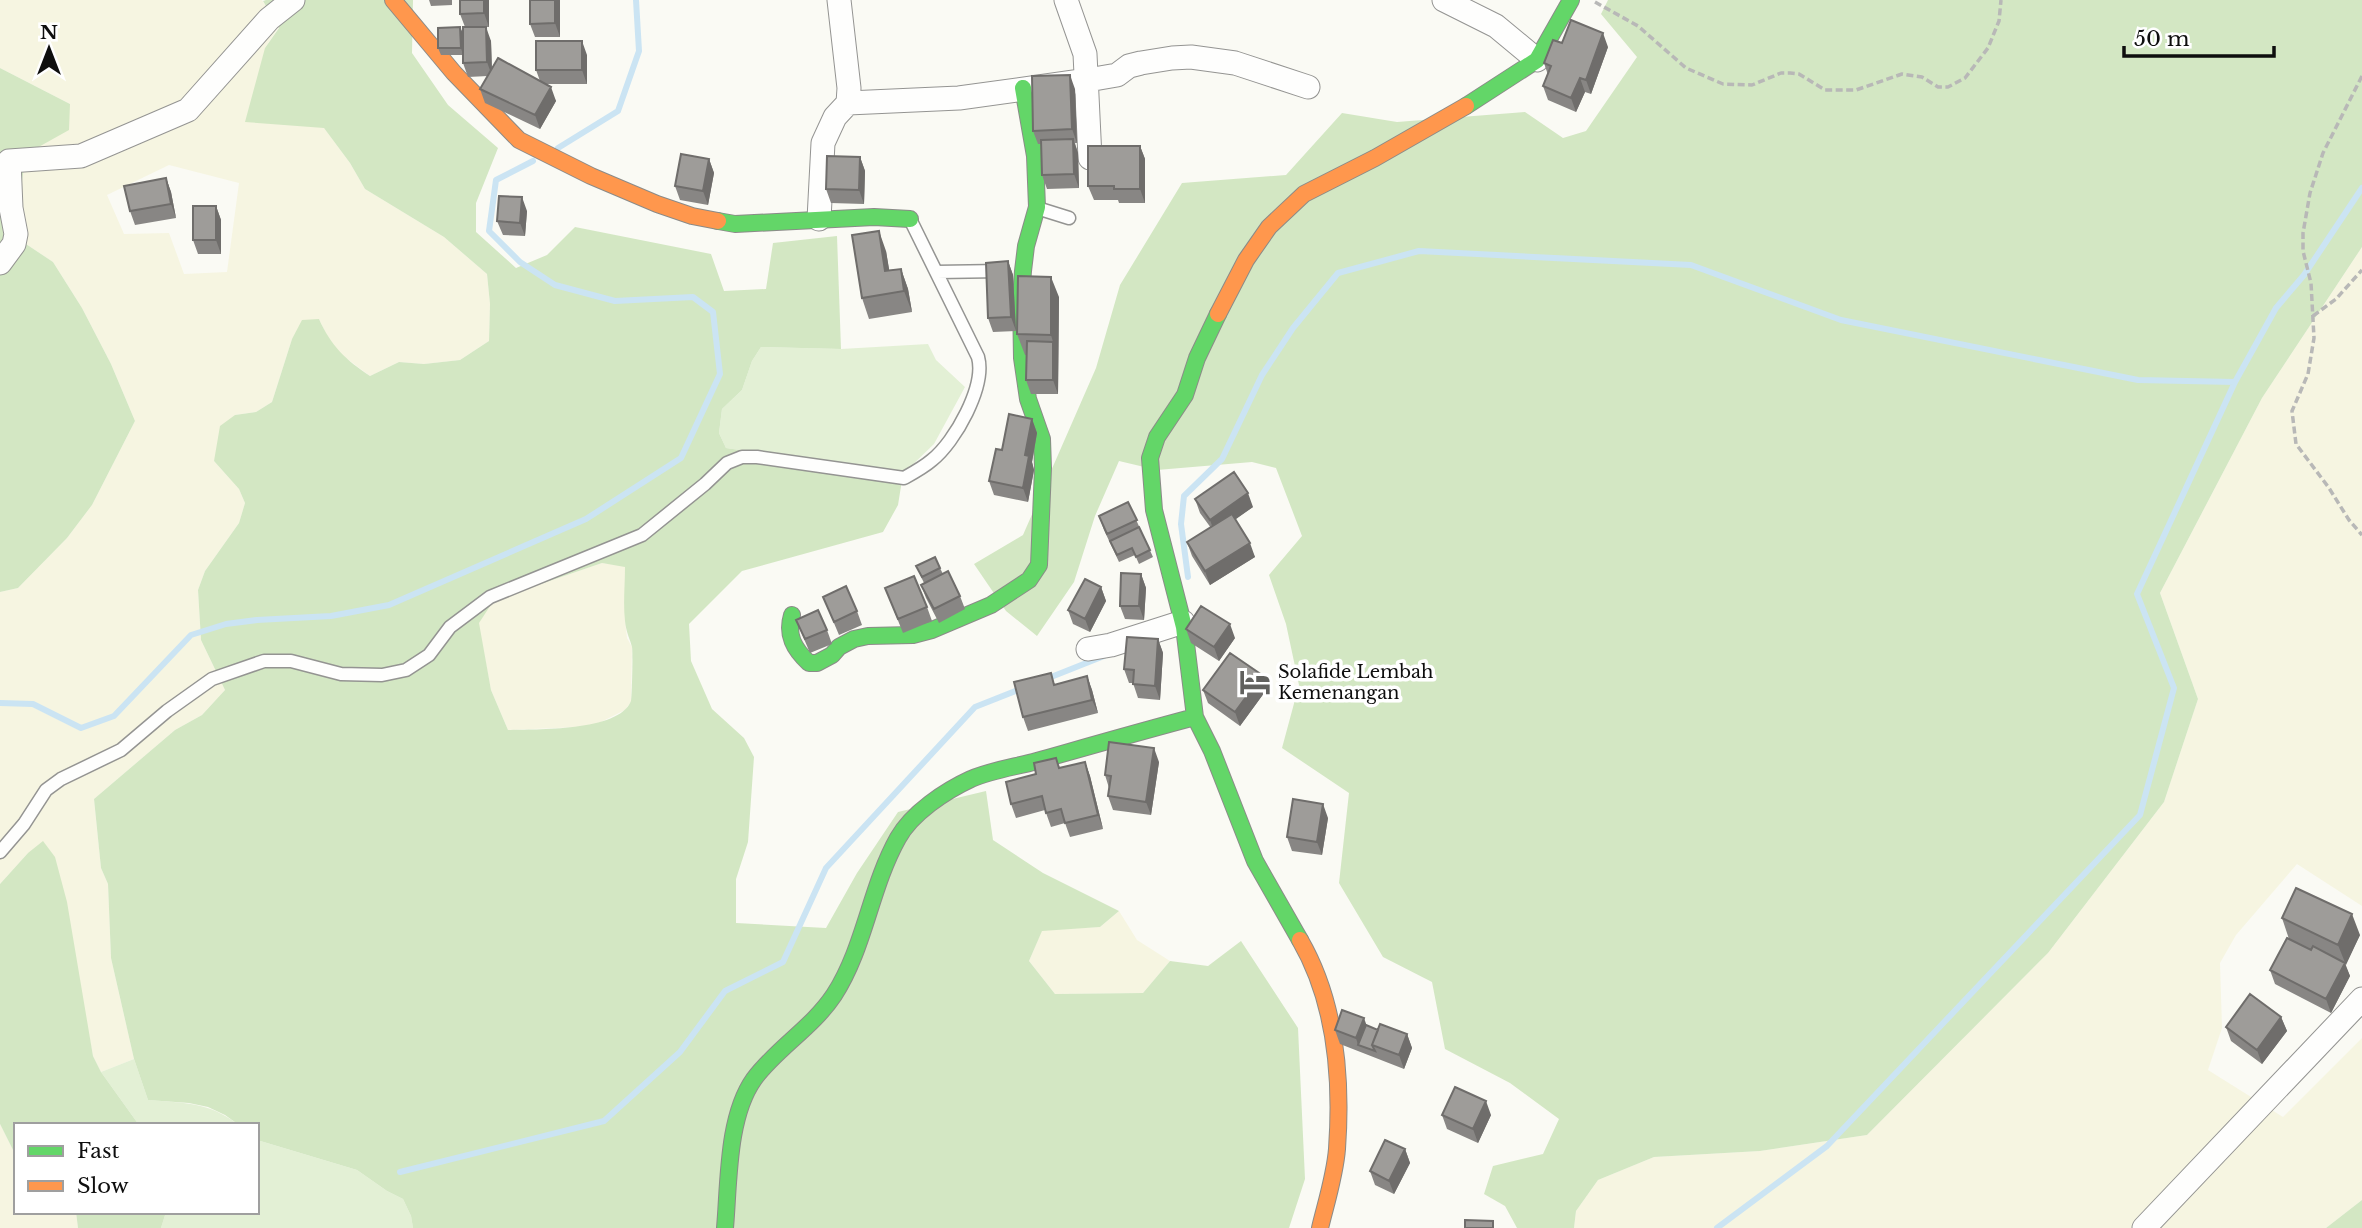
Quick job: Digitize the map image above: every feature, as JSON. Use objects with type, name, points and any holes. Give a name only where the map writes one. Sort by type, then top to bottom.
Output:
[{"type":"street","points":[[0,263],[14,244],[16,234],[11,208],[9,161],[81,156],[188,110],[269,19],[293,0]]},
{"type":"street","points":[[393,0],[454,73],[519,140],[560,162],[657,204],[692,216],[735,224],[874,217],[909,219]]},
{"type":"street","points":[[819,219],[823,143],[835,117],[848,103],[849,88],[839,0]]},
{"type":"street","points":[[1066,0],[1086,54],[1090,158]]},
{"type":"street","points":[[1444,0],[1496,26],[1536,60]]},
{"type":"street","points":[[1320,1228],[1337,1151],[1337,1067],[1328,1011],[1320,980],[1307,952],[1255,862],[1212,751],[1195,717],[1185,630],[1154,510],[1150,458],[1157,437],[1185,395],[1197,358],[1246,260],[1269,227],[1304,194],[1486,94],[1536,60],[1571,0]]},
{"type":"street","points":[[848,103],[959,98],[1088,80],[1116,75],[1129,66],[1141,63],[1191,57],[1235,63],[1308,87]]},
{"type":"street","points":[[792,615],[788,625],[791,642],[809,663],[817,663],[854,639],[932,631],[991,606],[1029,580],[1039,565],[1042,439],[1028,399],[1022,358],[1023,271],[1026,246],[1036,208],[1035,156],[1023,88]]},
{"type":"street","points":[[1088,649],[1185,630]]},
{"type":"street","points":[[725,1228],[733,1142],[745,1093],[753,1080],[812,1024],[835,993],[852,960],[888,858],[900,834],[922,811],[970,780],[1195,717]]},
{"type":"street","points":[[2144,1228],[2362,999]]},
{"type":"lane","points":[[1036,208],[1069,218]]},
{"type":"lane","points":[[0,852],[24,824],[46,790],[61,779],[121,750],[167,711],[212,679],[264,661],[291,661],[341,674],[382,675],[406,670],[429,655],[450,627],[491,597],[642,535],[727,463],[742,457],[904,478],[933,460],[959,427],[980,372],[978,357],[909,219]]},
{"type":"lane","points":[[937,272],[1023,271]]},
{"type":"path","points":[[1592,0],[1638,26],[1686,68],[1723,84],[1752,85],[1781,73],[1790,73],[1799,74],[1825,90],[1856,90],[1902,74],[1922,77],[1938,87],[1948,87],[1965,78],[1988,48],[1999,21],[2001,0]]},
{"type":"path","points":[[2362,76],[2323,153],[2310,192],[2303,233],[2303,251],[2311,283],[2314,338],[2308,374],[2291,411],[2296,444],[2362,535]]},
{"type":"path","points":[[2313,316],[2336,299],[2362,270]]},
{"type":"green space","points":[[0,0],[262,0],[279,27],[265,48],[350,163],[365,189],[444,237],[487,274],[490,304],[489,341],[460,360],[424,364],[399,362],[370,376],[338,352],[319,319],[292,339],[272,402],[256,412],[235,415],[214,461],[239,489],[245,503],[239,523],[205,571],[198,590],[201,640],[225,690],[202,715],[175,730],[94,799],[101,868],[108,884],[111,958],[134,1059],[101,1072],[93,1056],[82,998],[28,853],[0,884],[0,592],[18,588],[67,538],[92,505],[135,421],[111,364],[82,308],[53,262],[26,244],[21,188],[26,154],[70,104],[0,68]],"holes":[[[169,165],[239,183],[227,272],[184,274],[169,233],[124,234],[107,195]]]},
{"type":"green space","points":[[413,0],[412,53],[448,105],[498,148],[476,203],[476,232],[516,268],[547,255],[575,227],[711,254],[724,291],[766,289],[773,243],[837,236],[841,349],[761,347],[752,361],[742,390],[722,409],[719,433],[726,448],[903,474],[898,505],[883,532],[742,571],[689,624],[691,661],[712,709],[744,738],[754,757],[748,842],[736,879],[736,923],[826,928],[857,873],[898,812],[986,791],[993,840],[1043,873],[1119,911],[1100,927],[1042,931],[1029,961],[1055,994],[1143,993],[1170,961],[1208,966],[1241,941],[1298,1028],[1305,1179],[1289,1228],[413,1228],[403,1199],[357,1170],[259,1141],[259,1123],[236,1123],[208,1107],[189,1103],[148,1100],[134,1059],[111,958],[108,884],[101,868],[94,799],[175,730],[202,715],[225,690],[201,640],[198,590],[205,571],[239,523],[245,503],[239,489],[214,461],[220,426],[235,415],[256,412],[272,402],[292,339],[302,320],[319,319],[340,352],[370,376],[399,362],[424,364],[460,360],[489,341],[490,304],[487,274],[444,237],[365,189],[324,128],[245,122],[265,48],[279,28],[263,1]],"holes":[[[602,563],[625,567],[626,629],[632,647],[632,683],[631,701],[623,711],[594,724],[556,729],[508,730],[491,690],[479,623],[494,600]]]},
{"type":"green space","points":[[1608,0],[2362,0],[2362,247],[2262,398],[2160,593],[2198,699],[2164,802],[2048,953],[1867,1135],[1760,1151],[1654,1157],[1598,1180],[1576,1211],[1574,1228],[1517,1228],[1505,1206],[1484,1194],[1493,1166],[1543,1154],[1559,1119],[1510,1083],[1445,1049],[1432,982],[1383,957],[1339,883],[1349,793],[1282,748],[1299,685],[1286,624],[1269,575],[1302,536],[1276,468],[1252,462],[1157,470],[1119,461],[1095,516],[1074,582],[1037,636],[1006,611],[974,564],[1023,535],[1096,368],[1120,285],[1182,183],[1286,175],[1342,113],[1397,122],[1525,112],[1563,138],[1586,131],[1637,57],[1601,14]]},
{"type":"green space","points":[[0,68],[70,104],[69,130],[26,154],[21,188],[26,244],[53,262],[82,308],[111,364],[135,421],[92,505],[67,538],[18,588],[0,592]]},
{"type":"green space","points":[[2362,247],[2362,906],[2297,864],[2236,935],[2220,963],[2222,1028],[2208,1070],[2283,1117],[2362,1038],[2362,1200],[2326,1228],[1574,1228],[1576,1211],[1598,1180],[1654,1157],[1760,1151],[1867,1135],[2048,953],[2164,802],[2198,699],[2160,593],[2262,398]]},
{"type":"green space","points":[[928,344],[936,360],[965,387],[934,444],[903,474],[726,448],[719,433],[722,409],[742,390],[752,361],[761,347],[841,349]]},
{"type":"green space","points":[[602,563],[625,566],[625,620],[627,638],[632,647],[631,702],[625,710],[599,723],[580,727],[508,730],[491,690],[478,623],[494,600]]},
{"type":"green space","points":[[43,841],[55,857],[67,902],[93,1056],[101,1072],[138,1123],[14,1123],[14,1152],[0,1124],[0,884],[28,853]]},
{"type":"green space","points":[[1119,911],[1137,940],[1170,961],[1143,993],[1055,994],[1029,961],[1042,930],[1100,927]]},
{"type":"green space","points":[[134,1059],[148,1100],[207,1108],[236,1123],[138,1123],[101,1072]]},
{"type":"green space","points":[[0,1124],[14,1152],[14,1214],[76,1214],[78,1228],[0,1228]]},
{"type":"green space","points":[[259,1141],[357,1170],[403,1199],[413,1228],[161,1228],[165,1214],[259,1214]]},
{"type":"green space","points":[[2362,1200],[2362,1228],[2326,1228]]},
{"type":"green space","points":[[76,1214],[165,1214],[161,1228],[78,1228]]},
{"type":"building","points":[[460,0],[484,0],[484,13],[460,14]]},
{"type":"building","points":[[530,0],[555,0],[555,23],[530,24]]},
{"type":"building","points":[[1571,20],[1603,33],[1586,80],[1580,78],[1571,98],[1543,86],[1551,66],[1544,63],[1553,40],[1562,43]]},
{"type":"building","points":[[460,27],[461,48],[438,48],[438,28]]},
{"type":"building","points":[[463,27],[486,27],[487,62],[463,63]]},
{"type":"building","points":[[536,41],[582,41],[582,70],[536,70]]},
{"type":"building","points":[[498,58],[551,87],[535,115],[480,89]]},
{"type":"building","points":[[1070,75],[1072,129],[1033,131],[1032,76]]},
{"type":"building","points":[[1073,139],[1074,174],[1042,175],[1041,140]]},
{"type":"building","points":[[1088,146],[1140,146],[1140,189],[1088,186]]},
{"type":"building","points":[[681,154],[709,159],[703,191],[675,186]]},
{"type":"building","points":[[827,156],[860,157],[859,190],[826,189]]},
{"type":"building","points":[[166,178],[171,204],[130,211],[124,186]]},
{"type":"building","points":[[499,196],[522,197],[520,223],[497,221]]},
{"type":"building","points":[[193,206],[216,206],[216,240],[193,240]]},
{"type":"building","points":[[879,231],[885,271],[901,269],[904,291],[862,298],[852,235]]},
{"type":"building","points":[[1008,261],[1011,317],[988,318],[986,263]]},
{"type":"building","points":[[1018,276],[1051,277],[1051,335],[1017,334]]},
{"type":"building","points":[[1027,341],[1053,342],[1053,380],[1026,380]]},
{"type":"building","points":[[1009,414],[1032,419],[1025,455],[1029,456],[1023,488],[989,481],[996,449],[1002,450]]},
{"type":"building","points":[[1234,472],[1248,493],[1210,520],[1195,499]]},
{"type":"building","points":[[1128,502],[1137,520],[1107,534],[1099,516]]},
{"type":"building","points":[[1232,514],[1250,543],[1205,571],[1187,542]]},
{"type":"building","points":[[1139,527],[1150,550],[1136,557],[1132,548],[1117,555],[1110,541]]},
{"type":"building","points":[[935,557],[940,568],[922,577],[916,566]]},
{"type":"building","points":[[948,571],[960,596],[934,609],[921,585]]},
{"type":"building","points":[[1121,573],[1141,574],[1139,606],[1120,606]]},
{"type":"building","points":[[914,576],[927,607],[898,619],[885,588]]},
{"type":"building","points":[[1085,579],[1101,587],[1085,619],[1068,610]]},
{"type":"building","points":[[846,586],[857,611],[834,622],[823,597]]},
{"type":"building","points":[[1201,606],[1230,624],[1214,647],[1186,629]]},
{"type":"building","points":[[818,610],[827,630],[805,639],[796,620]]},
{"type":"building","points":[[1127,637],[1158,639],[1155,686],[1133,684],[1134,670],[1124,669]]},
{"type":"building","points":[[1230,653],[1262,675],[1235,712],[1203,690]]},
{"type":"building","points":[[1051,673],[1054,685],[1087,676],[1092,700],[1023,717],[1014,682]]},
{"type":"building","points":[[1109,742],[1154,748],[1146,802],[1108,796],[1111,776],[1105,775]]},
{"type":"building","points":[[1056,758],[1059,768],[1085,762],[1098,815],[1065,823],[1061,809],[1046,813],[1042,796],[1011,804],[1006,782],[1036,774],[1034,763]]},
{"type":"building","points":[[1293,799],[1323,804],[1317,842],[1287,837]]},
{"type":"building","points":[[2296,888],[2352,914],[2338,945],[2282,918]]},
{"type":"building","points":[[2287,938],[2311,950],[2313,946],[2345,963],[2326,999],[2270,970]]},
{"type":"building","points":[[2250,994],[2281,1017],[2257,1050],[2226,1027]]},
{"type":"building","points":[[1342,1010],[1364,1018],[1356,1038],[1335,1030]]},
{"type":"building","points":[[1380,1024],[1407,1034],[1399,1055],[1372,1045]]},
{"type":"building","points":[[1366,1025],[1378,1030],[1372,1045],[1375,1051],[1358,1045]]},
{"type":"building","points":[[1455,1087],[1486,1101],[1473,1129],[1442,1115]]},
{"type":"building","points":[[1385,1140],[1405,1149],[1389,1181],[1370,1171]]},
{"type":"building","points":[[1465,1220],[1493,1221],[1493,1228],[1465,1228]]},
{"type":"waterway","points":[[558,148],[618,111],[639,51],[636,0]]},
{"type":"waterway","points":[[0,703],[33,704],[81,728],[114,716],[191,635],[226,624],[331,616],[389,605],[586,519],[681,458],[720,374],[713,312],[693,297],[615,301],[555,285],[520,262],[489,231],[496,180],[533,161]]},
{"type":"waterway","points":[[1717,1228],[1827,1146],[2140,815],[2174,688],[2137,594],[2235,382],[2276,308],[2304,275],[2362,188]]},
{"type":"waterway","points":[[1188,577],[1181,524],[1184,496],[1222,459],[1262,375],[1293,328],[1338,273],[1419,251],[1691,265],[1841,320],[2138,380],[2235,382]]},
{"type":"waterway","points":[[1046,679],[1104,656]]},
{"type":"waterway","points":[[400,1172],[604,1121],[680,1052],[725,991],[783,962],[826,868],[975,707],[1023,688]]},
{"type":"traffic: fast","points":[[1466,106],[1537,60],[1571,0]]},
{"type":"traffic: fast","points":[[792,615],[790,629],[795,647],[809,663],[817,663],[854,639],[913,635],[932,630],[991,605],[1029,580],[1039,565],[1042,439],[1028,399],[1022,358],[1023,271],[1026,246],[1037,207],[1035,156],[1023,88]]},
{"type":"traffic: fast","points":[[718,221],[735,224],[874,217],[910,219]]},
{"type":"traffic: fast","points":[[1218,314],[1197,358],[1185,395],[1157,437],[1150,458],[1154,510],[1184,627],[1195,717],[1212,751],[1255,861],[1300,940]]},
{"type":"traffic: fast","points":[[725,1228],[731,1151],[745,1094],[773,1057],[825,1007],[845,977],[888,857],[912,820],[940,796],[979,776],[1195,717]]},
{"type":"traffic: slow","points":[[393,0],[454,73],[519,140],[591,176],[657,204],[692,216],[718,221]]},
{"type":"traffic: slow","points":[[1218,314],[1246,260],[1269,227],[1304,194],[1375,158],[1466,106]]},
{"type":"traffic: slow","points":[[1300,940],[1322,989],[1337,1068],[1337,1149],[1320,1228]]},
{"type":"place","name":"Solafide Lembah Kemenangan","points":[[1255,682]]}]
